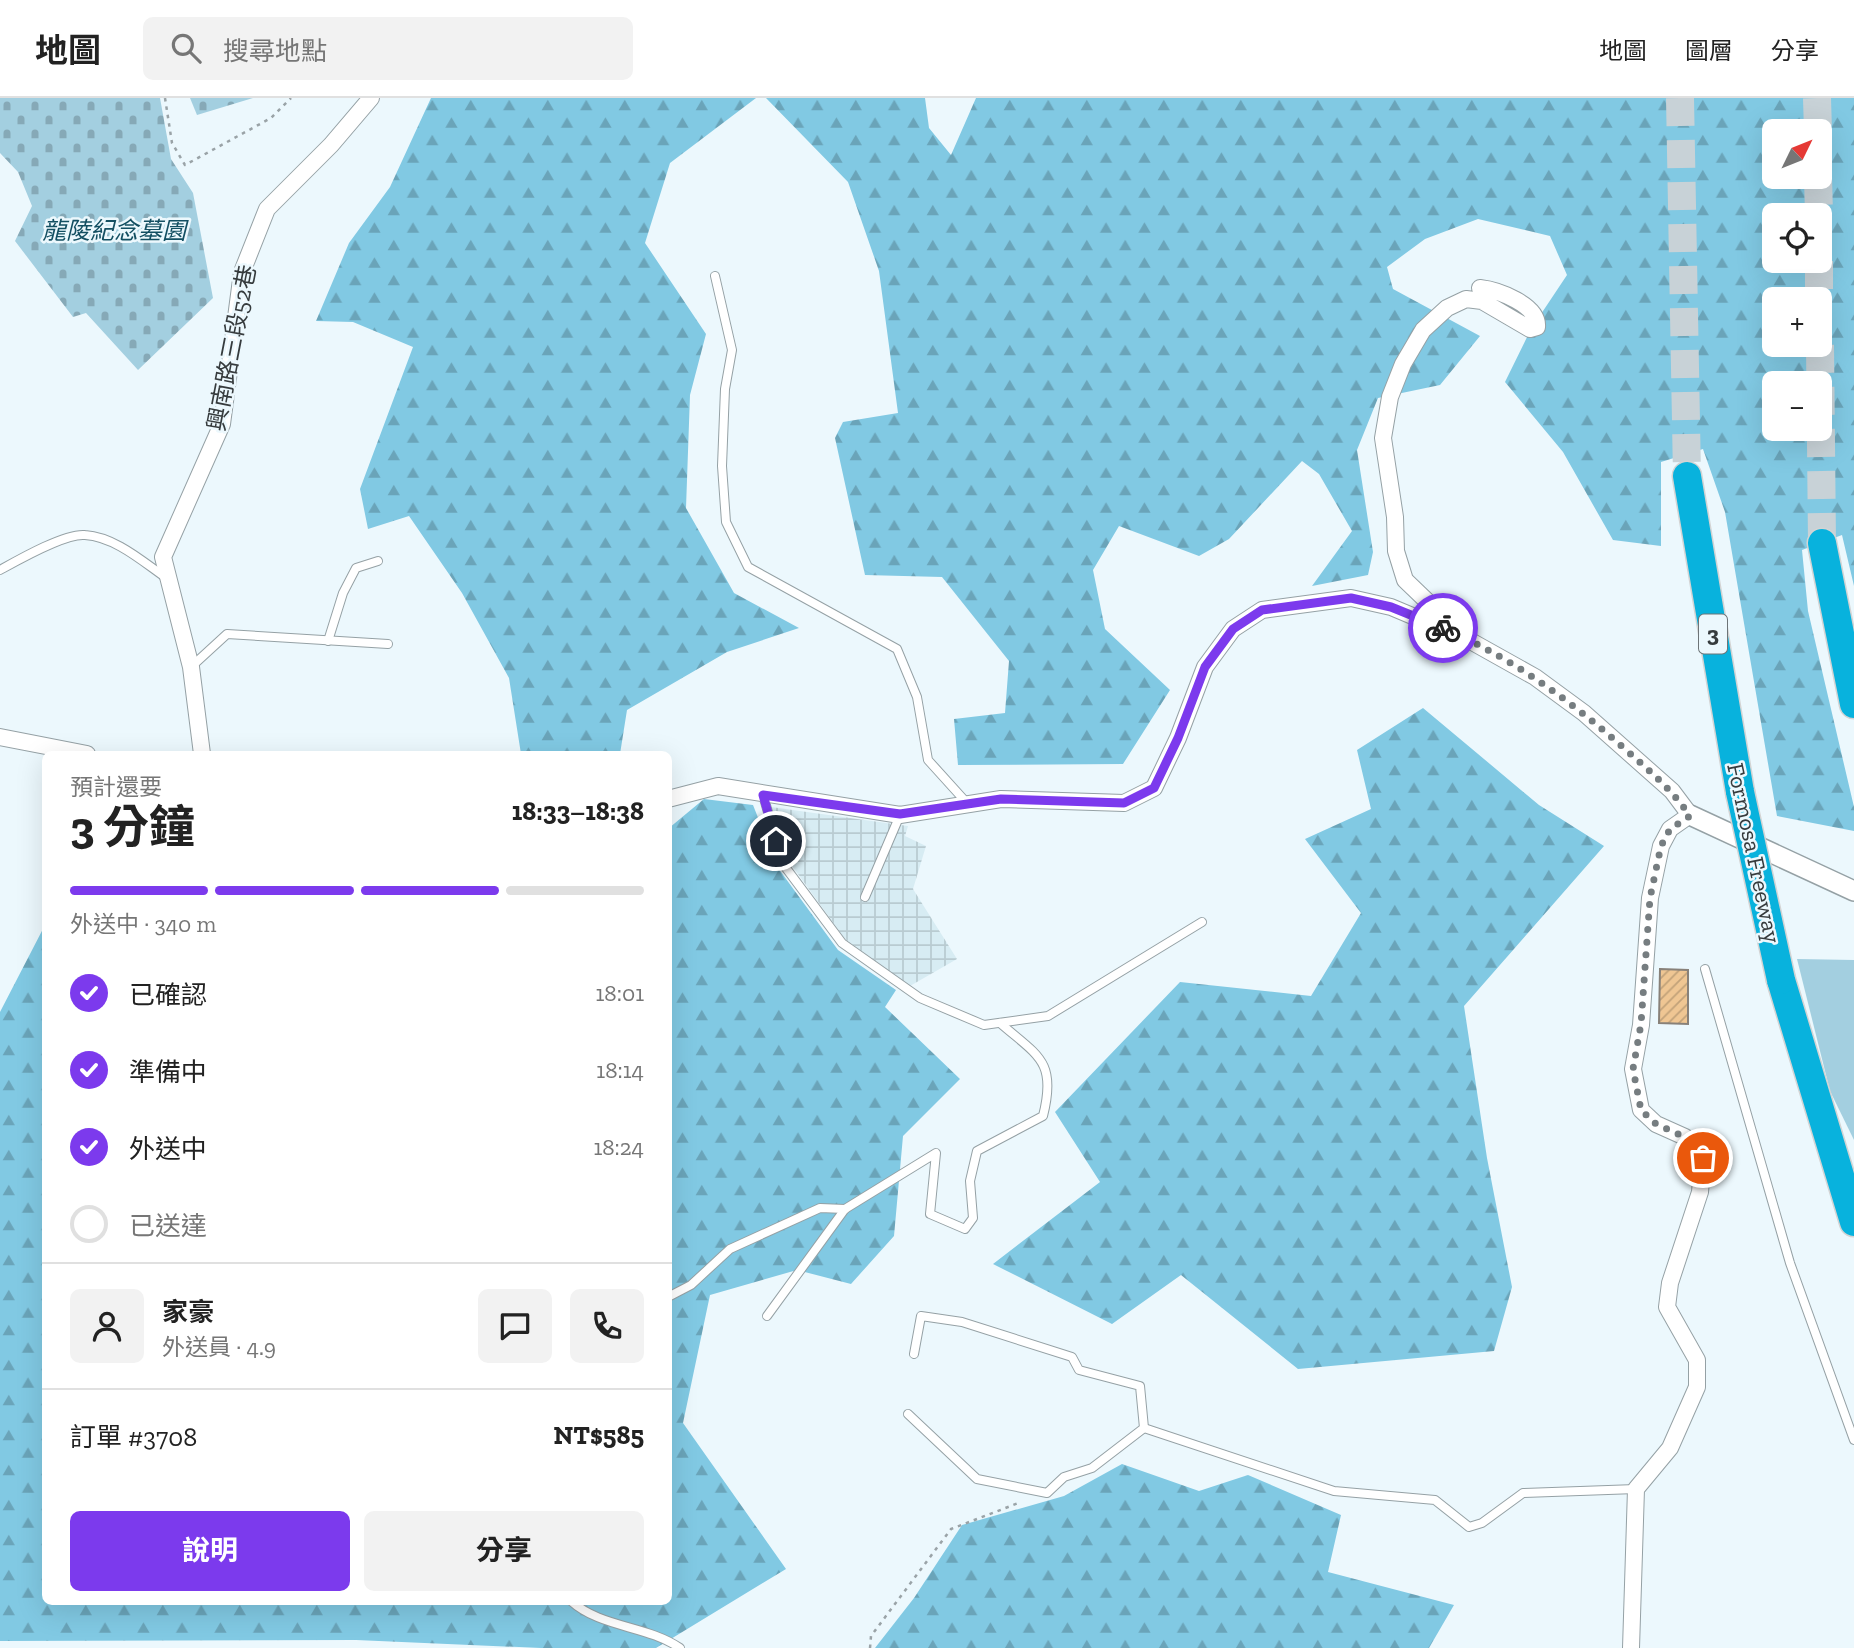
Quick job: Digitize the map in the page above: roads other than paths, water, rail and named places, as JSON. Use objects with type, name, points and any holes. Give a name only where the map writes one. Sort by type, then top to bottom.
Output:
[{"type":"highway","name":"Formosa Freeway","points":[[1687,476],[1740,792],[1781,980],[1853,1215]]},
{"type":"highway","points":[[1822,543],[1854,704]]},
{"type":"street","name":"興南路三段52巷","points":[[202,751],[191,667],[163,557],[222,424],[242,272],[267,209],[331,145],[371,98]]},
{"type":"street","points":[[1466,639],[1405,580],[1396,551],[1395,517],[1383,438],[1390,397],[1403,364],[1423,330],[1447,308],[1465,299],[1482,302],[1530,329],[1537,327],[1538,321],[1531,311],[1497,290],[1480,288]]},
{"type":"street","points":[[672,798],[718,786],[900,814],[966,802],[1001,799],[1124,803],[1154,788],[1178,738],[1205,667],[1233,629],[1262,610],[1351,598],[1391,607],[1466,639],[1535,677],[1584,713],[1672,791],[1690,816],[1854,891]]},
{"type":"street","points":[[0,737],[72,751]]},
{"type":"street","points":[[1631,1648],[1636,1489],[1670,1448],[1697,1387],[1697,1360],[1667,1307],[1670,1283],[1700,1192],[1703,1158],[1685,1137],[1656,1124],[1641,1110],[1633,1069],[1641,1024],[1650,898],[1661,846],[1670,829],[1690,816]]},
{"type":"lane","points":[[715,276],[732,350],[725,389],[722,466],[726,522],[748,567],[897,649],[917,697],[928,760],[966,802]]},
{"type":"lane","points":[[0,570],[36,550],[84,534],[125,548],[171,581]]},
{"type":"lane","points":[[328,641],[343,593],[356,568],[378,561]]},
{"type":"lane","points":[[191,667],[227,634],[388,644]]},
{"type":"lane","points":[[763,795],[783,864],[842,943],[920,998],[984,1025],[1048,1016],[1202,922]]},
{"type":"lane","points":[[864,897],[900,814]]},
{"type":"lane","points":[[1704,969],[1790,1263],[1854,1440]]},
{"type":"lane","points":[[768,1316],[845,1209],[936,1153],[930,1214],[965,1229],[973,1218],[970,1181],[977,1151],[1042,1116],[1049,1093],[1042,1059],[1000,1023]]},
{"type":"lane","points":[[672,1295],[691,1285],[730,1249],[820,1208],[845,1209]]},
{"type":"lane","points":[[914,1354],[921,1316],[962,1322],[1072,1357],[1079,1370],[1140,1386],[1144,1428]]},
{"type":"lane","points":[[908,1414],[977,1479],[1047,1493],[1064,1477],[1092,1468],[1144,1428]]},
{"type":"lane","points":[[1144,1428],[1334,1491],[1435,1500],[1469,1527],[1482,1523],[1524,1493],[1636,1489]]},
{"type":"lane","points":[[575,1605],[586,1615],[658,1634],[680,1648]]},
{"type":"tunnel","points":[[1680,98],[1687,476]]},
{"type":"tunnel","points":[[1817,98],[1818,119]]},
{"type":"tunnel","points":[[1818,189],[1819,203]]},
{"type":"tunnel","points":[[1819,273],[1819,287]]},
{"type":"tunnel","points":[[1820,357],[1822,543]]},
{"type":"park label","name":"龍陵紀念墓園","points":[[114,231]]}]
